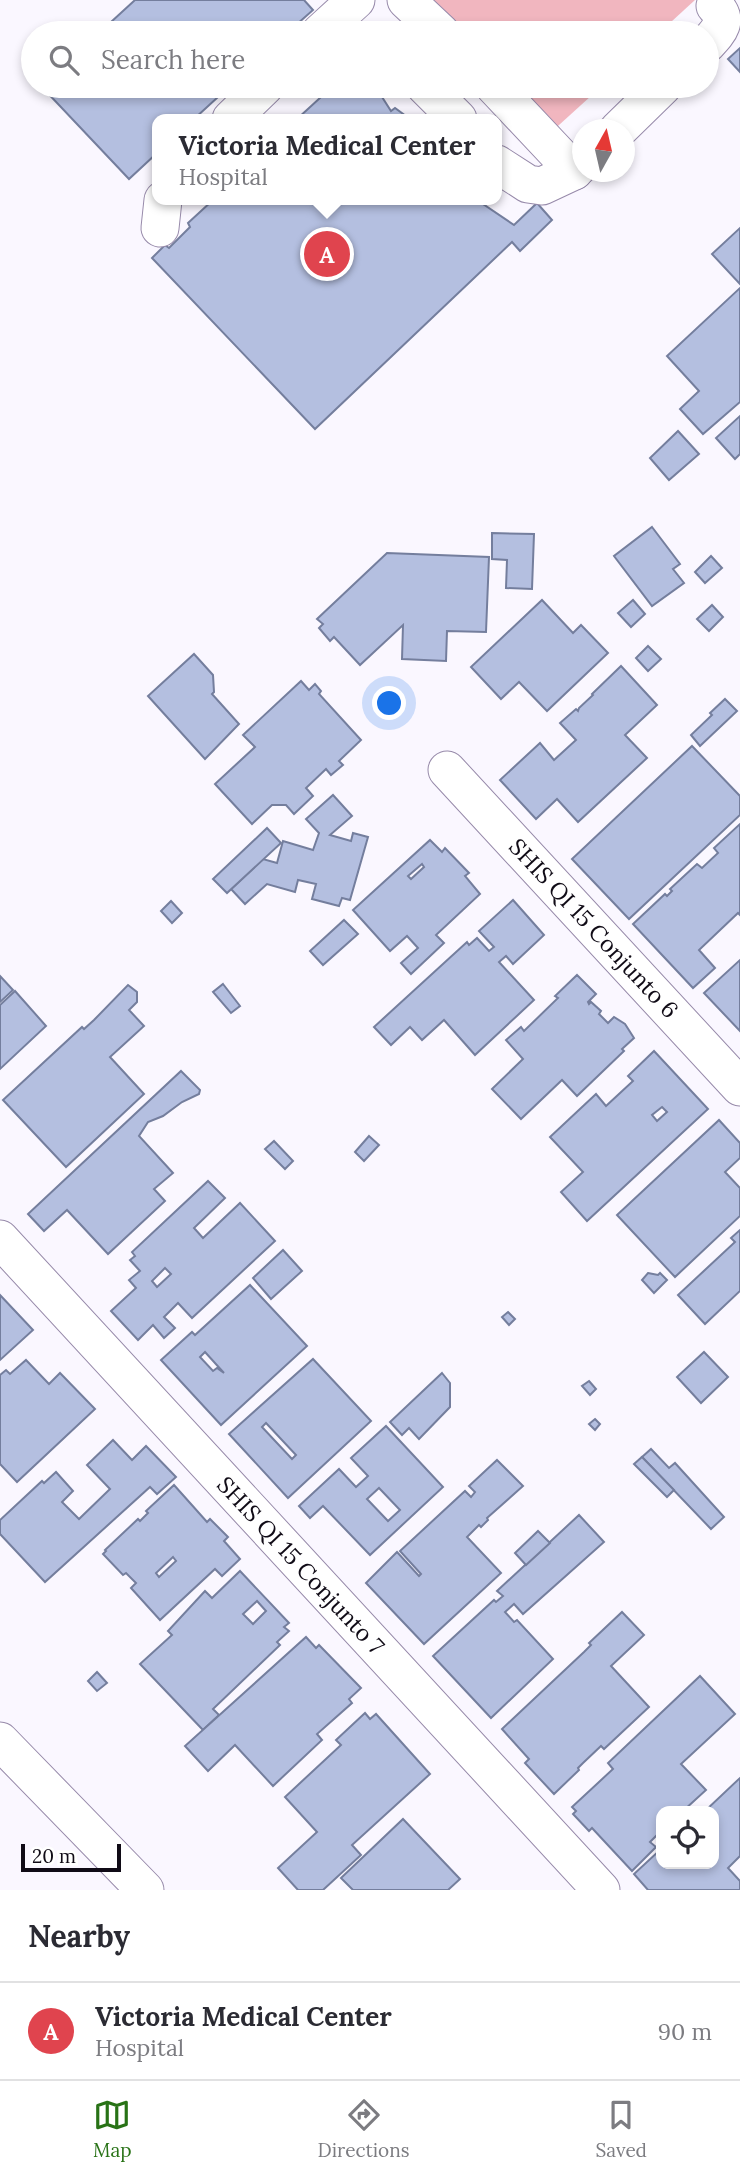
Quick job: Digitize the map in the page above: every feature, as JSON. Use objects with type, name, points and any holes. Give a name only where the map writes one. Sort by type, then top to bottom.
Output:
[{"type":"street","points":[[333,21],[356,0]]},
{"type":"street","points":[[402,21],[405,0]]},
{"type":"street","points":[[405,0],[428,21]]},
{"type":"street","points":[[716,2],[723,21],[719,32]]},
{"type":"street","points":[[237,114],[253,98]]},
{"type":"street","points":[[437,98],[453,114]]},
{"type":"street","points":[[506,98],[572,161]]},
{"type":"street","points":[[629,119],[651,98]]},
{"type":"street","points":[[502,167],[528,184],[542,186],[572,170]]},
{"type":"street","name":"SHIS QI 15 Conjunto 6","points":[[447,769],[740,1087]]},
{"type":"street","name":"SHIS QI 15 Conjunto 7","points":[[0,1239],[601,1890]]},
{"type":"street","points":[[0,1741],[145,1890]]},
{"type":"shaded area","points":[[423,0],[695,0],[672,21],[443,21]]},
{"type":"shaded area","points":[[513,98],[589,98],[548,135]]},
{"type":"building","points":[[135,0],[304,0],[313,10],[301,21],[112,21]]},
{"type":"building","points":[[740,48],[740,72],[728,59]]},
{"type":"building","points":[[52,98],[217,98],[199,114],[152,114],[152,158],[129,179]]},
{"type":"building","points":[[320,98],[383,98],[391,111],[395,108],[403,114],[302,114]]},
{"type":"building","points":[[537,203],[552,220],[520,251],[512,242],[315,429],[152,258],[165,245],[169,248],[190,227],[188,223],[208,205],[484,205],[514,225]]},
{"type":"building","points":[[740,228],[740,284],[712,254]]},
{"type":"building","points":[[740,288],[740,402],[703,434],[680,409],[699,391],[667,356]]},
{"type":"building","points":[[740,416],[740,454],[735,459],[716,438]]},
{"type":"building","points":[[678,431],[699,454],[669,480],[650,458]]},
{"type":"building","points":[[652,527],[680,564],[673,569],[684,583],[652,606],[614,556]]},
{"type":"building","points":[[492,533],[534,534],[532,589],[506,588],[507,560],[492,559]]},
{"type":"building","points":[[387,553],[489,557],[486,632],[447,631],[446,661],[402,659],[403,625],[360,665],[334,637],[330,641],[319,628],[323,624],[317,619]]},
{"type":"building","points":[[711,556],[722,568],[705,583],[695,572]]},
{"type":"building","points":[[542,600],[573,633],[581,625],[608,653],[547,711],[519,682],[501,699],[471,667]]},
{"type":"building","points":[[633,600],[645,614],[631,627],[618,613]]},
{"type":"building","points":[[712,605],[723,617],[709,631],[697,619]]},
{"type":"building","points":[[648,646],[661,659],[648,671],[636,658]]},
{"type":"building","points":[[194,654],[213,675],[212,694],[239,724],[205,759],[148,696]]},
{"type":"building","points":[[621,666],[657,705],[625,735],[647,758],[578,822],[557,799],[536,819],[500,780],[540,743],[554,760],[576,740],[560,723],[576,709],[578,711]]},
{"type":"building","points":[[301,681],[309,690],[315,684],[321,691],[319,694],[361,740],[339,761],[343,765],[331,775],[326,769],[306,788],[313,796],[294,814],[286,805],[272,805],[252,824],[215,784],[255,747],[243,735]]},
{"type":"building","points":[[725,699],[737,711],[700,746],[691,735]]},
{"type":"building","points":[[692,746],[740,796],[740,815],[629,919],[572,859]]},
{"type":"building","points":[[333,795],[352,816],[330,835],[351,841],[353,833],[368,837],[350,900],[342,898],[339,906],[312,899],[316,884],[298,880],[295,892],[267,884],[245,904],[231,889],[263,859],[277,863],[283,841],[313,850],[319,833],[306,819]]},
{"type":"building","points":[[740,824],[740,915],[738,913],[699,950],[715,968],[693,988],[633,924],[665,894],[667,896],[672,891],[670,889],[697,864],[702,868],[718,853],[714,848]]},
{"type":"building","points":[[267,828],[281,843],[227,893],[213,879]]},
{"type":"building","points":[[430,840],[442,852],[445,848],[469,873],[465,876],[480,894],[436,935],[444,943],[411,974],[401,963],[418,948],[407,936],[390,951],[353,910]],"holes":[[[422,864],[424,867],[411,879],[408,876]]]},
{"type":"building","points":[[513,900],[544,935],[513,964],[506,956],[499,962],[534,1000],[475,1055],[444,1020],[422,1040],[410,1027],[391,1045],[374,1027],[467,942],[469,945],[477,938],[489,951],[494,947],[479,931]]},
{"type":"building","points":[[171,901],[182,913],[172,923],[161,911]]},
{"type":"building","points":[[344,920],[358,934],[323,965],[310,951]]},
{"type":"building","points":[[740,960],[740,1031],[704,993]]},
{"type":"building","points":[[577,975],[596,994],[589,1004],[591,1002],[601,1011],[599,1014],[608,1023],[614,1017],[625,1024],[634,1038],[577,1096],[562,1080],[521,1119],[492,1089],[523,1059],[506,1040],[521,1027],[524,1031]]},
{"type":"building","points":[[0,976],[13,990],[0,1002]]},
{"type":"building","points":[[223,984],[240,1006],[231,1013],[213,992]]},
{"type":"building","points":[[128,985],[137,992],[137,1002],[129,1010],[144,1026],[110,1057],[144,1094],[66,1167],[3,1100],[82,1027],[84,1029],[94,1020]]},
{"type":"building","points":[[15,991],[46,1026],[0,1069],[0,1005]]},
{"type":"building","points":[[654,1051],[708,1109],[587,1221],[561,1192],[583,1172],[550,1137],[596,1094],[606,1106],[633,1081],[628,1076]],"holes":[[[662,1107],[667,1112],[657,1121],[652,1115]]]},
{"type":"building","points":[[181,1071],[200,1090],[199,1094],[148,1122],[139,1136],[173,1173],[154,1189],[165,1201],[108,1254],[67,1210],[44,1231],[28,1214]]},
{"type":"building","points":[[719,1120],[740,1143],[740,1158],[725,1172],[740,1188],[740,1216],[675,1277],[617,1215]]},
{"type":"building","points":[[369,1136],[379,1145],[364,1161],[355,1152]]},
{"type":"building","points":[[274,1141],[293,1161],[285,1169],[265,1149]]},
{"type":"building","points":[[208,1181],[225,1198],[194,1228],[203,1238],[240,1203],[275,1241],[192,1318],[178,1303],[164,1317],[175,1328],[164,1338],[153,1325],[138,1340],[111,1311],[136,1288],[129,1280],[140,1271],[130,1260],[135,1256],[132,1252]],"holes":[[[165,1268],[171,1274],[157,1287],[152,1281]]]},
{"type":"building","points":[[740,1230],[740,1291],[705,1324],[678,1295],[735,1242],[731,1238]]},
{"type":"building","points":[[283,1250],[302,1271],[271,1299],[253,1278]]},
{"type":"building","points":[[648,1273],[660,1273],[667,1280],[654,1293],[642,1280]]},
{"type":"building","points":[[250,1285],[307,1346],[221,1425],[161,1360],[192,1332],[195,1335]],"holes":[[[205,1352],[224,1373],[217,1368],[213,1371],[200,1357]]]},
{"type":"building","points":[[0,1295],[33,1330],[0,1360]]},
{"type":"building","points":[[508,1312],[515,1319],[509,1325],[502,1317]]},
{"type":"building","points":[[704,1352],[728,1377],[701,1403],[677,1377]]},
{"type":"building","points":[[313,1359],[371,1421],[288,1498],[229,1434]],"holes":[[[266,1423],[296,1455],[292,1459],[262,1427]]]},
{"type":"building","points":[[26,1360],[49,1384],[60,1373],[95,1409],[17,1482],[0,1464],[0,1375],[6,1370],[10,1374]]},
{"type":"building","points":[[442,1373],[450,1383],[450,1407],[419,1439],[409,1428],[402,1435],[390,1422]]},
{"type":"building","points":[[589,1381],[596,1389],[590,1395],[582,1386]]},
{"type":"building","points":[[595,1419],[600,1424],[595,1430],[589,1424]]},
{"type":"building","points":[[386,1426],[443,1487],[370,1555],[323,1506],[310,1518],[299,1506],[339,1469],[356,1487],[368,1476],[351,1458]],"holes":[[[379,1488],[400,1510],[388,1521],[367,1499]]]},
{"type":"building","points":[[113,1440],[132,1460],[146,1446],[176,1477],[157,1494],[150,1487],[45,1582],[0,1534],[0,1520],[42,1481],[44,1483],[56,1472],[73,1491],[62,1502],[79,1519],[110,1489],[87,1465]]},
{"type":"building","points":[[651,1449],[669,1468],[675,1463],[724,1517],[711,1529],[642,1457]]},
{"type":"building","points":[[642,1457],[674,1490],[667,1497],[634,1464]]},
{"type":"building","points":[[497,1460],[523,1486],[467,1537],[501,1573],[424,1644],[366,1583],[397,1552],[419,1576],[421,1574],[400,1551],[465,1491],[471,1497],[475,1492],[469,1486]]},
{"type":"building","points":[[174,1485],[207,1522],[210,1519],[228,1537],[224,1541],[240,1559],[222,1576],[215,1569],[160,1620],[131,1588],[136,1583],[126,1573],[123,1575],[103,1554],[138,1519],[140,1521],[148,1513],[146,1511]],"holes":[[[173,1557],[176,1561],[159,1577],[156,1573]]]},
{"type":"building","points":[[579,1515],[604,1542],[523,1614],[514,1604],[505,1612],[514,1622],[517,1620],[553,1659],[491,1718],[433,1656],[494,1600],[496,1602],[503,1596],[497,1591]]},
{"type":"building","points":[[538,1531],[550,1543],[526,1565],[515,1553]]},
{"type":"building","points":[[240,1571],[289,1623],[284,1627],[289,1631],[277,1642],[280,1645],[213,1709],[219,1715],[203,1730],[140,1664],[172,1635],[168,1631],[205,1591],[212,1598]],"holes":[[[257,1601],[266,1611],[253,1624],[243,1614]]]},
{"type":"building","points":[[622,1612],[644,1635],[611,1666],[649,1707],[604,1749],[601,1746],[554,1794],[525,1763],[529,1759],[502,1729],[584,1652],[591,1645],[589,1643]]},
{"type":"building","points":[[306,1637],[316,1648],[319,1645],[361,1688],[349,1699],[352,1703],[317,1734],[322,1740],[273,1786],[235,1745],[208,1771],[185,1746]]},
{"type":"building","points":[[97,1672],[107,1683],[97,1691],[88,1681]]},
{"type":"building","points":[[700,1676],[735,1714],[681,1764],[706,1790],[688,1806],[656,1806],[656,1836],[650,1842],[656,1847],[632,1871],[592,1828],[589,1831],[573,1814],[576,1811],[572,1807],[613,1769],[608,1763]]},
{"type":"building","points":[[365,1713],[370,1719],[376,1714],[430,1774],[352,1845],[361,1855],[323,1890],[298,1890],[278,1868],[317,1832],[285,1797],[341,1745],[336,1740]]},
{"type":"building","points":[[740,1778],[740,1856],[728,1868],[740,1881],[740,1890],[648,1890],[634,1874],[656,1854],[656,1869],[719,1869],[719,1806],[710,1806]]},
{"type":"building","points":[[403,1819],[460,1879],[448,1890],[353,1890],[341,1878]]},
{"type":"place","name":"Victoria Medical Center","points":[[327,254]]}]
